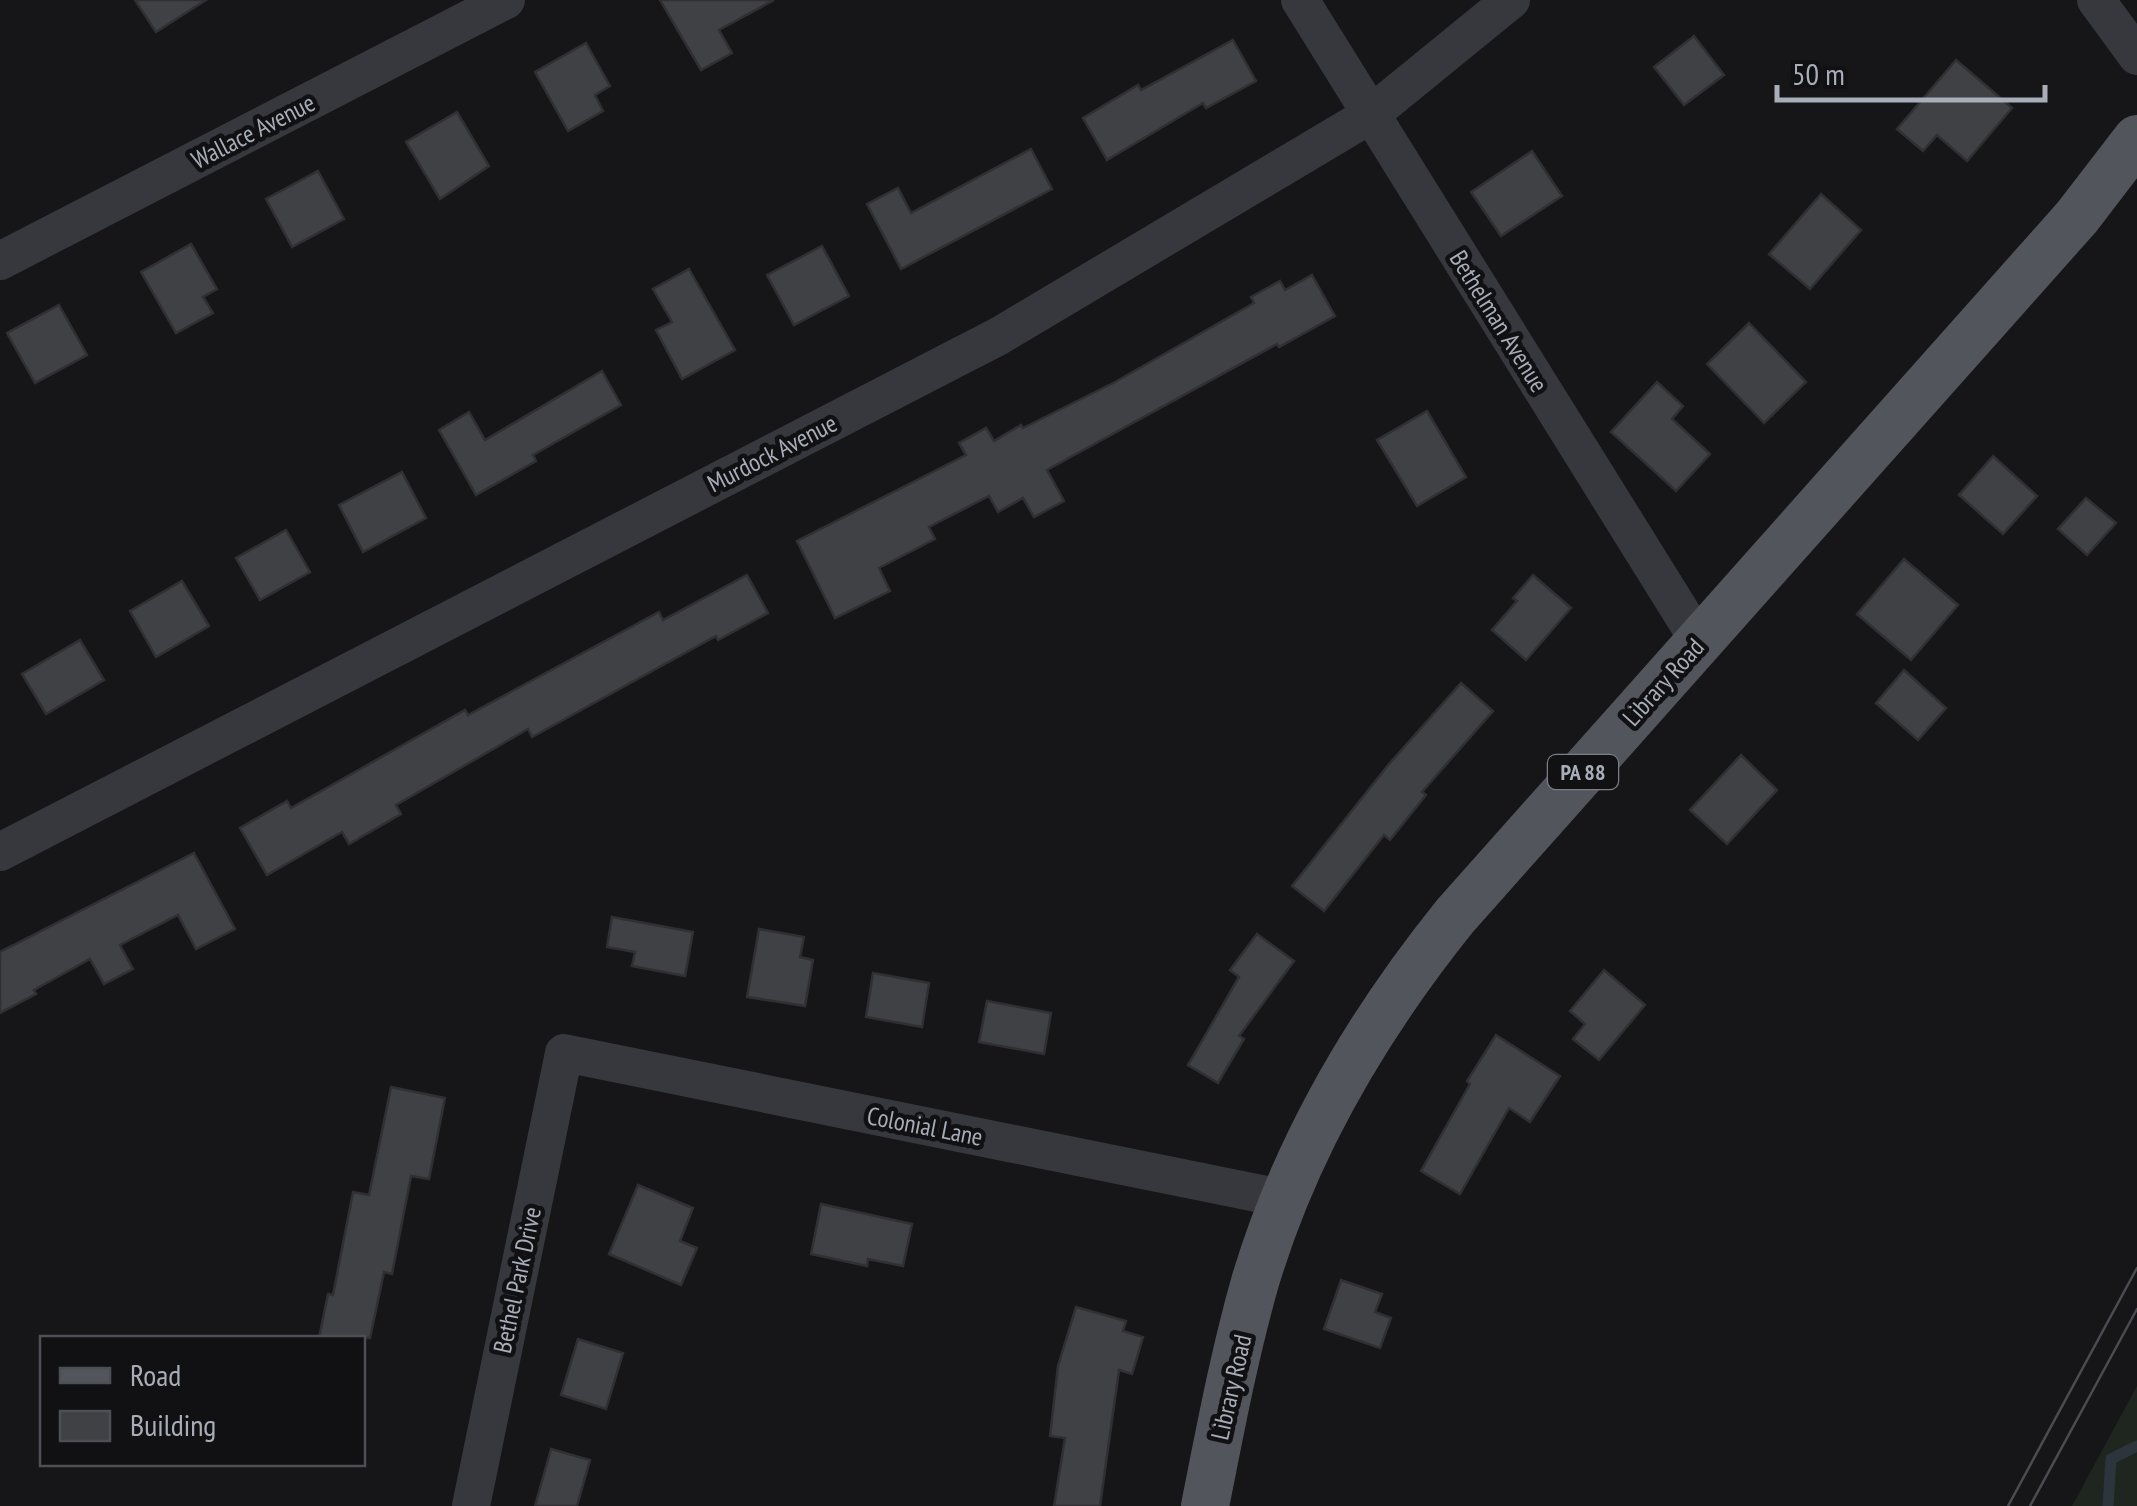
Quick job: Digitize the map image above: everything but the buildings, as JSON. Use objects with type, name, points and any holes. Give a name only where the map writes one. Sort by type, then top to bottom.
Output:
[{"type":"main road","name":"Library Road","points":[[1205,1506],[1256,1280],[1286,1199],[1324,1114],[1406,976],[2077,216],[2137,139]]},
{"type":"street","name":"Wallace Avenue","points":[[0,261],[506,0]]},
{"type":"street","name":"Bethelman Avenue","points":[[1300,0],[1699,641]]},
{"type":"street","name":"Murdock Avenue","points":[[0,852],[999,336],[1370,115],[1511,0]]},
{"type":"street","points":[[2096,0],[2137,56]]},
{"type":"street","name":"Colonial Lane","points":[[564,1053],[1286,1199]]},
{"type":"street","name":"Bethel Park Drive","points":[[471,1506],[564,1053]]},
{"type":"shaded area","points":[[2137,1386],[2137,1506],[2072,1506]]},
{"type":"waterway","points":[[2108,1506],[2111,1459],[2137,1446]]},
{"type":"tram line","points":[[2008,1506],[2137,1268]]},
{"type":"tram line","points":[[2030,1506],[2137,1309]]}]
